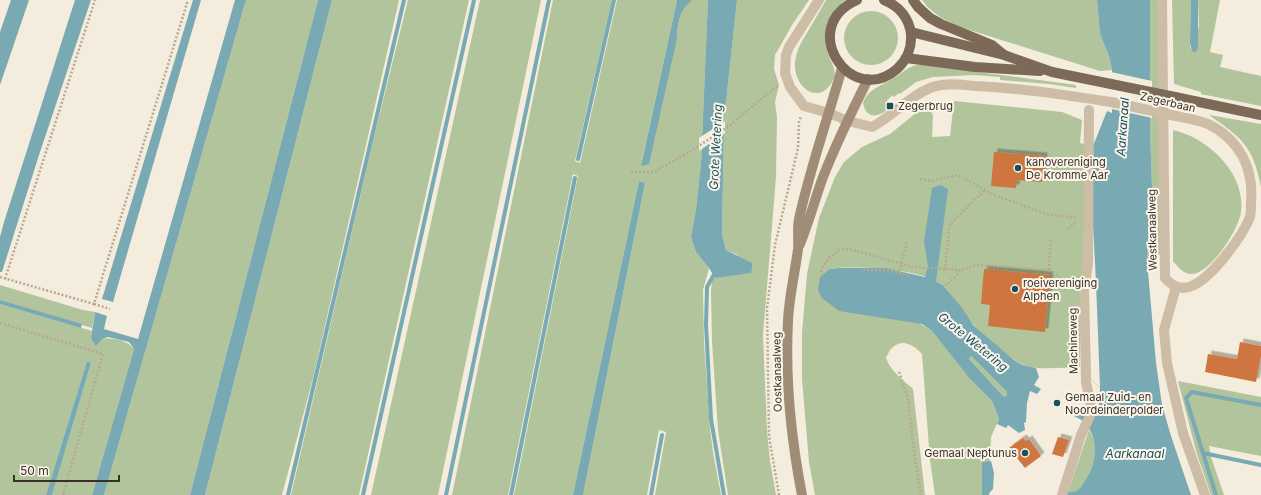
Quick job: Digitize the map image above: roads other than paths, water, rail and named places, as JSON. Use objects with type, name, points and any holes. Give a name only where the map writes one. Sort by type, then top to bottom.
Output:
[{"type":"main road","points":[[857,0],[845,6],[841,11],[831,27],[830,40],[832,52],[842,68],[854,76],[868,79],[879,78],[890,74],[899,67],[906,58],[911,46],[911,32],[903,14],[894,5],[887,1]]},
{"type":"main road","points":[[913,0],[930,18],[992,45],[1004,55]]},
{"type":"main road","name":"Zegerbaan","points":[[911,32],[1004,55],[1052,72]]},
{"type":"main road","name":"Zegerbaan","points":[[906,58],[975,67],[1052,72],[1261,115]]},
{"type":"main road","name":"Oostkanaalweg","points":[[802,495],[790,413],[787,358],[788,319],[798,247],[798,221],[808,180],[842,68]]},
{"type":"main road","name":"Oostkanaalweg","points":[[798,247],[808,224],[823,177],[868,79]]},
{"type":"street","points":[[819,0],[789,47],[786,55],[786,79],[804,106],[829,113],[848,121]]},
{"type":"street","name":"Westkanaalweg","points":[[1162,0],[1164,267],[1165,278],[1176,287]]},
{"type":"street","name":"Zegerbaan","points":[[848,121],[872,127],[883,122],[919,93],[932,87],[946,85],[1004,87],[1068,95],[1111,102],[1207,124],[1222,133],[1240,150],[1248,168],[1252,187],[1250,216],[1240,238],[1209,274],[1197,283],[1188,287],[1176,287]]},
{"type":"street","name":"Machineweg","points":[[1062,495],[1081,434],[1090,416],[1091,406],[1086,382],[1084,292],[1088,264],[1089,110]]},
{"type":"street","points":[[1176,287],[1164,330],[1167,363],[1183,433],[1205,495]]},
{"type":"water","points":[[11,0],[29,0],[0,85],[0,32]]},
{"type":"water","points":[[75,0],[91,0],[39,155],[2,272],[0,272],[0,237],[4,222]]},
{"type":"water","points":[[193,0],[201,0],[113,302],[102,299]]},
{"type":"water","points":[[235,0],[246,0],[104,495],[92,495],[134,349],[129,342],[108,337],[102,339],[96,346],[91,338],[95,312],[107,316],[104,329],[138,339]]},
{"type":"water","points":[[318,0],[332,0],[205,495],[190,495]]},
{"type":"water","points":[[677,0],[692,0],[684,8],[680,17],[677,38],[649,164],[641,166]]},
{"type":"water","name":"Grote Wetering","points":[[708,0],[737,0],[724,121],[722,234],[726,250],[752,263],[751,273],[715,278],[696,252],[691,237],[696,209],[701,163]]},
{"type":"water","name":"Aarkanaal","points":[[1097,0],[1150,0],[1150,130],[1152,186],[1147,260],[1156,363],[1162,405],[1191,495],[1067,495],[1068,492],[1078,490],[1083,484],[1092,466],[1095,451],[1092,435],[1088,428],[1083,421],[1072,415],[1075,410],[1093,418],[1099,404],[1100,388],[1091,379],[1088,290],[1096,282],[1091,187],[1093,146],[1107,111],[1112,113],[1112,70],[1109,56],[1100,34]]},
{"type":"water","points":[[1191,0],[1198,0],[1198,46],[1195,52],[1192,51],[1190,43]]},
{"type":"water","points":[[639,181],[645,183],[583,495],[573,495]]},
{"type":"water","name":"Grote Wetering","points":[[940,185],[948,189],[936,281],[943,285],[962,308],[974,326],[1014,360],[1022,365],[1036,368],[1039,377],[1034,385],[1041,389],[1037,394],[1030,391],[1027,403],[1026,422],[1024,423],[1025,430],[1019,433],[1008,425],[1006,428],[997,424],[999,419],[992,401],[969,378],[932,331],[922,324],[839,311],[822,298],[818,290],[820,277],[830,269],[838,268],[885,268],[925,277],[928,266],[924,242],[932,188]],"holes":[[[971,356],[1007,392],[1007,395],[1004,397],[969,359]]]},
{"type":"water","points":[[0,300],[82,324],[81,328],[0,304]]},
{"type":"water","points":[[87,361],[91,363],[52,495],[46,495]]},
{"type":"water","points":[[991,461],[994,473],[993,489],[989,495],[982,495],[982,462]]},
{"type":"waterway","points":[[288,495],[404,0]]},
{"type":"waterway","points":[[363,495],[474,0]]},
{"type":"waterway","points":[[446,495],[549,0]]},
{"type":"waterway","points":[[578,159],[614,0]]},
{"type":"waterway","points":[[511,495],[575,178]]},
{"type":"waterway","points":[[716,271],[707,287],[706,325],[711,419],[724,495]]},
{"type":"waterway","points":[[1216,495],[1186,398],[1192,392],[1261,405]]},
{"type":"waterway","points":[[651,495],[662,435]]},
{"type":"waterway","points":[[1203,453],[1261,465]]},
{"type":"place","name":"Zegerbrug","points":[[890,106]]},
{"type":"place","name":"kanovereniging De Kromme Aar","points":[[1018,168]]},
{"type":"place","name":"roeivereniging Alphen","points":[[1015,289]]},
{"type":"place","name":"Gemaal Zuid- en Noordeinderpolder","points":[[1057,403]]},
{"type":"place","name":"Gemaal Neptunus","points":[[1025,453]]}]
